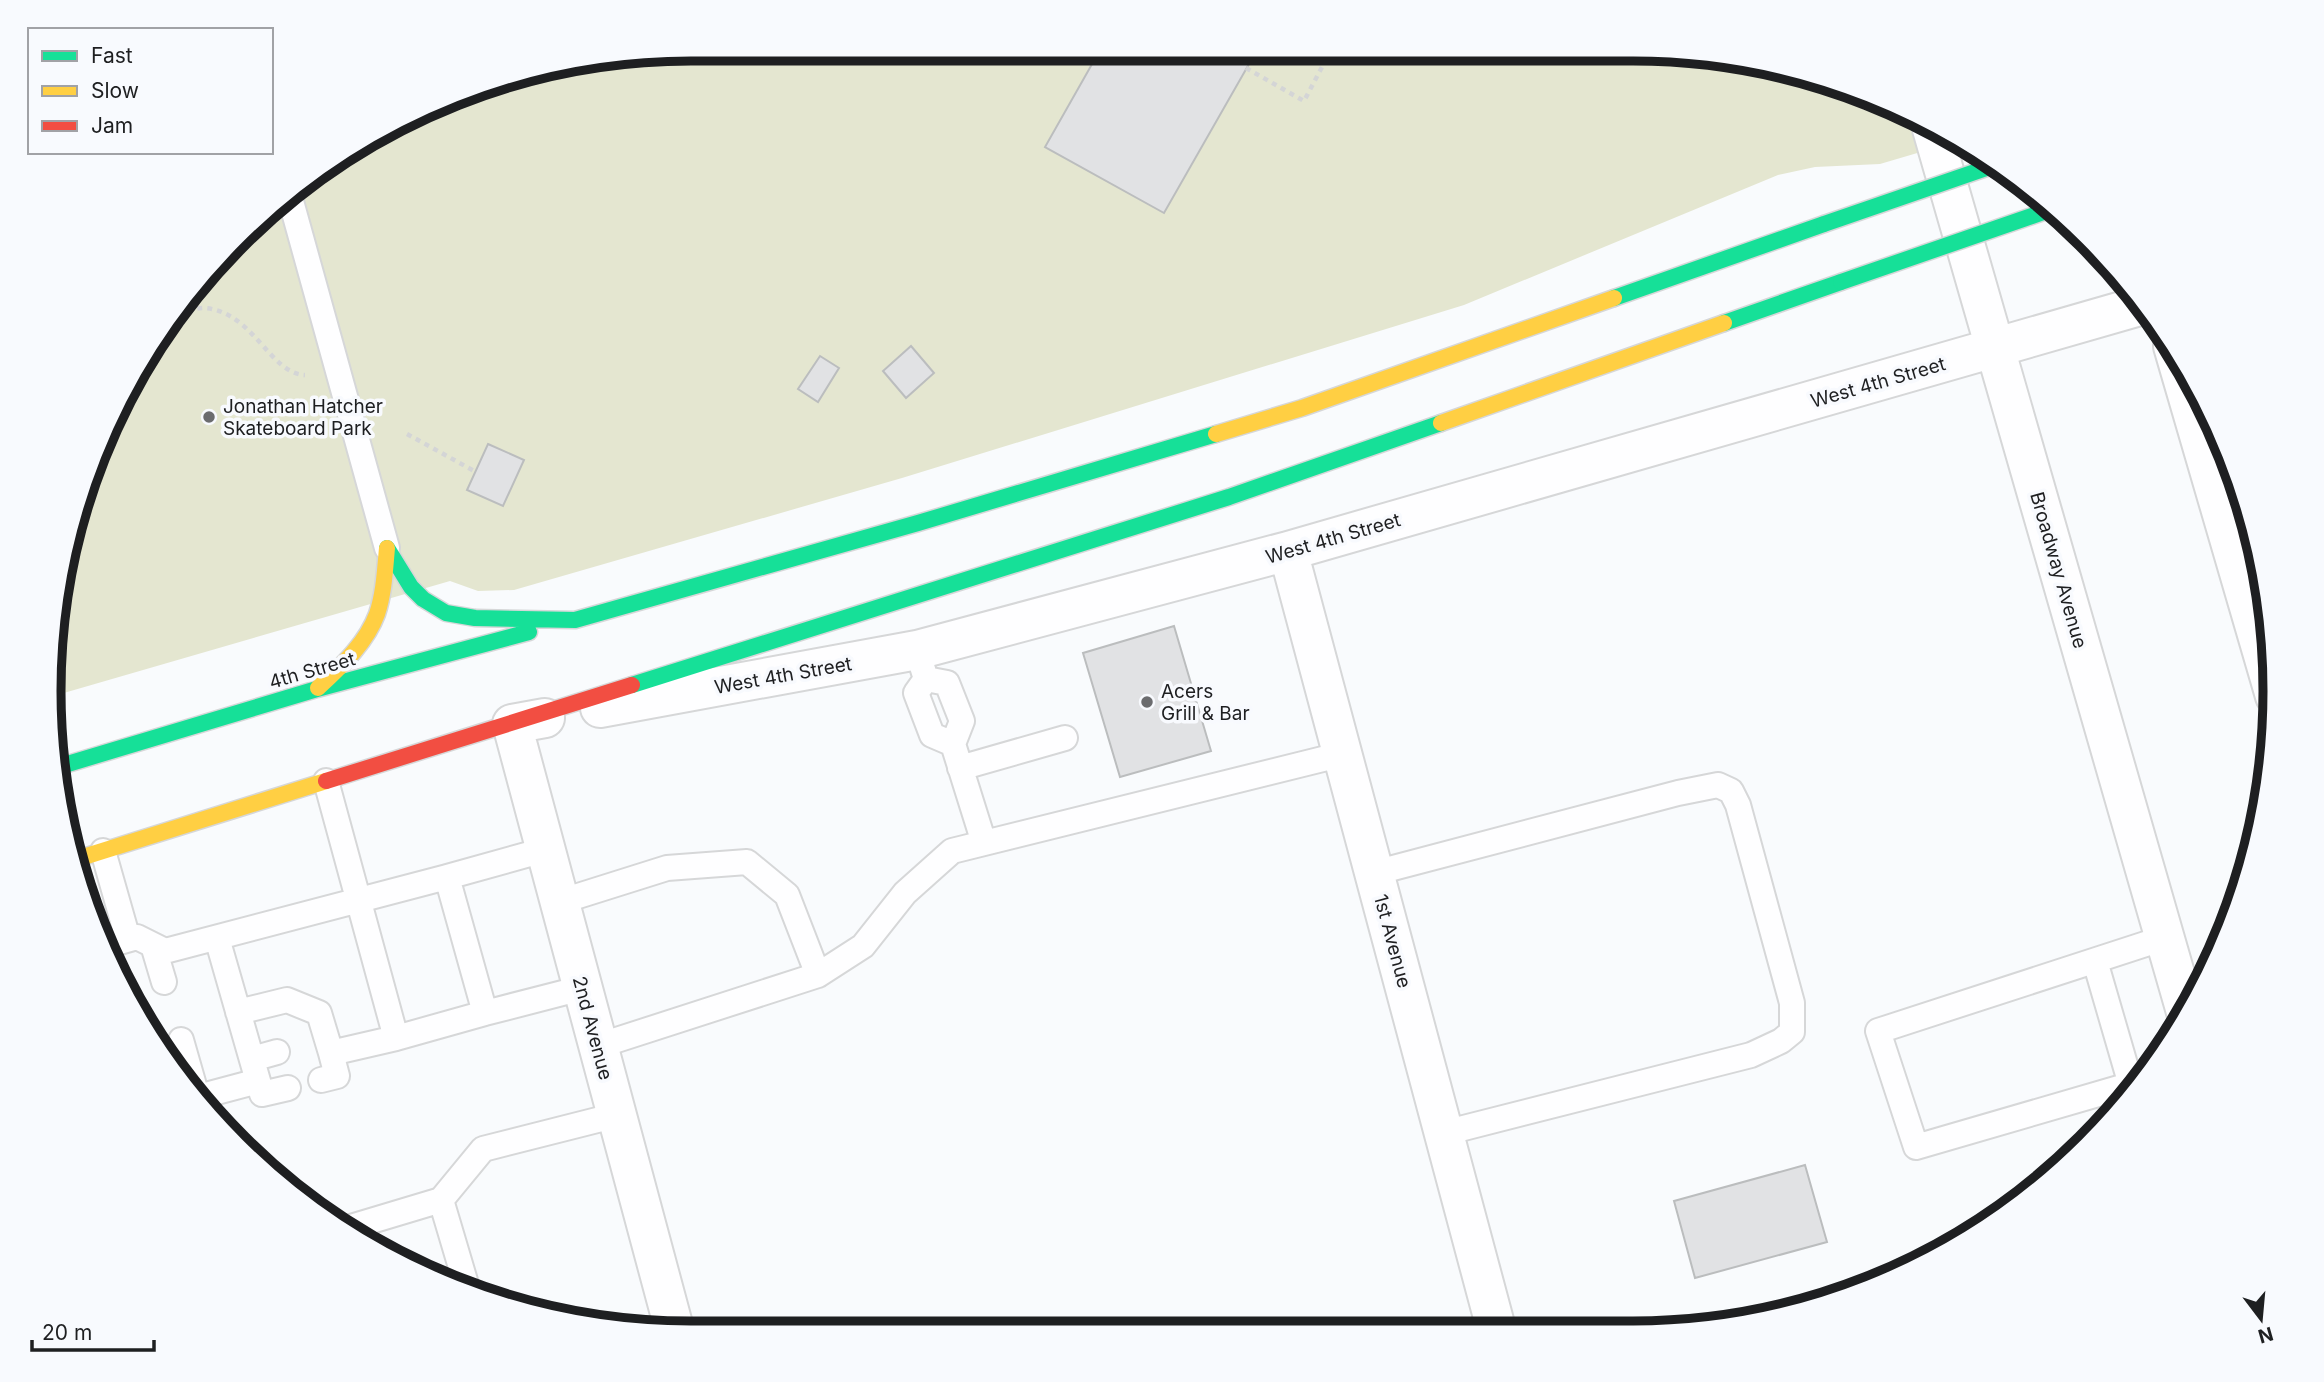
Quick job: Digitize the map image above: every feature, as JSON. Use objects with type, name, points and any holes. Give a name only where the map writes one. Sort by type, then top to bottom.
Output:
[{"type":"highway","name":"4th Street","points":[[66,764],[317,689],[575,620],[918,523],[1302,408],[1985,168]]},
{"type":"highway","points":[[84,857],[1229,496],[2042,213]]},
{"type":"highway","points":[[387,548],[411,587],[423,599],[446,613],[475,618],[575,620]]},
{"type":"highway","points":[[317,689],[355,651],[377,614],[387,548]]},
{"type":"street","name":"Broadway Avenue","points":[[1935,139],[2182,998]]},
{"type":"street","name":"West 4th Street","points":[[512,724],[921,665],[1288,551],[2133,308]]},
{"type":"street","points":[[2186,390],[2261,647]]},
{"type":"street","name":"1st Avenue","points":[[1288,551],[1494,1321]]},
{"type":"street","name":"2nd Avenue","points":[[512,724],[673,1320]]},
{"type":"lane","points":[[292,205],[387,548]]},
{"type":"lane","points":[[921,665],[916,693],[932,735],[953,744],[984,843]]},
{"type":"lane","points":[[960,768],[1065,738]]},
{"type":"lane","points":[[598,1046],[818,975],[863,946],[905,892],[952,851],[1342,754]]},
{"type":"lane","points":[[326,781],[396,1038]]},
{"type":"lane","points":[[1374,873],[1678,793],[1718,785],[1731,791],[1738,805],[1788,990],[1794,1016],[1792,1032],[1781,1041],[1751,1055],[1444,1133]]},
{"type":"lane","points":[[103,851],[118,942],[137,937],[165,951],[544,850]]},
{"type":"lane","points":[[559,902],[667,868],[747,862],[787,895],[818,975]]},
{"type":"lane","points":[[447,877],[485,1013]]},
{"type":"lane","points":[[217,938],[262,1094],[288,1088]]},
{"type":"lane","points":[[2122,1087],[1916,1147],[1878,1031],[2165,938]]},
{"type":"lane","points":[[153,946],[164,982]]},
{"type":"lane","points":[[2095,961],[2131,1077]]},
{"type":"lane","points":[[323,1045],[396,1038],[582,988]]},
{"type":"lane","points":[[238,1012],[287,1000],[319,1013],[323,1045],[337,1076],[321,1080]]},
{"type":"lane","points":[[181,1040],[191,1073]]},
{"type":"lane","points":[[206,1092],[255,1070],[277,1052]]},
{"type":"lane","points":[[358,1225],[440,1200],[483,1149],[617,1115]]},
{"type":"lane","points":[[440,1200],[464,1278]]},
{"type":"path","points":[[1246,68],[1304,101],[1325,61]]},
{"type":"path","points":[[188,312],[204,308],[229,315],[245,326],[285,369],[295,374],[310,374],[338,366]]},
{"type":"path","points":[[407,434],[476,472]]},
{"type":"green space","points":[[691,61],[1633,61],[1715,67],[1796,83],[1874,109],[1946,145],[1880,164],[1815,167],[1778,175],[1464,305],[902,478],[514,590],[478,591],[450,581],[61,694],[63,650],[73,568],[95,489],[126,412],[167,341],[191,308],[246,246],[308,191],[341,167],[412,126],[450,109],[528,83],[609,67]]},
{"type":"building","points":[[1094,61],[1251,61],[1164,213],[1045,147]]},
{"type":"building","points":[[911,346],[934,373],[906,398],[883,371]]},
{"type":"building","points":[[820,356],[839,368],[818,402],[798,389]]},
{"type":"building","points":[[488,444],[524,460],[503,506],[467,490]]},
{"type":"building","name":"Acers Grill & Bar","points":[[1174,626],[1211,751],[1120,777],[1083,653]]},
{"type":"building","points":[[1805,1165],[1827,1242],[1695,1278],[1674,1201]]},
{"type":"traffic: fast","points":[[1824,224],[1985,168]]},
{"type":"traffic: fast","points":[[1841,282],[2042,213]]},
{"type":"traffic: fast","points":[[1614,298],[1824,224]]},
{"type":"traffic: fast","points":[[1724,323],[1841,282]]},
{"type":"traffic: fast","points":[[632,685],[1229,497],[1441,423]]},
{"type":"traffic: fast","points":[[387,548],[411,587],[423,599],[446,613],[475,618],[575,620],[918,523],[1216,434]]},
{"type":"traffic: fast","points":[[66,764],[317,689],[529,632]]},
{"type":"traffic: slow","points":[[1216,434],[1302,408],[1614,298]]},
{"type":"traffic: slow","points":[[1441,423],[1724,323]]},
{"type":"traffic: slow","points":[[318,688],[352,654],[372,625],[381,598],[387,548]]},
{"type":"traffic: slow","points":[[84,857],[326,781]]},
{"type":"traffic: jam","points":[[326,781],[632,685]]},
{"type":"place","name":"Jonathan Hatcher Skateboard Park","points":[[209,417]]},
{"type":"place","name":"Acers Grill & Bar","points":[[1147,702]]}]
